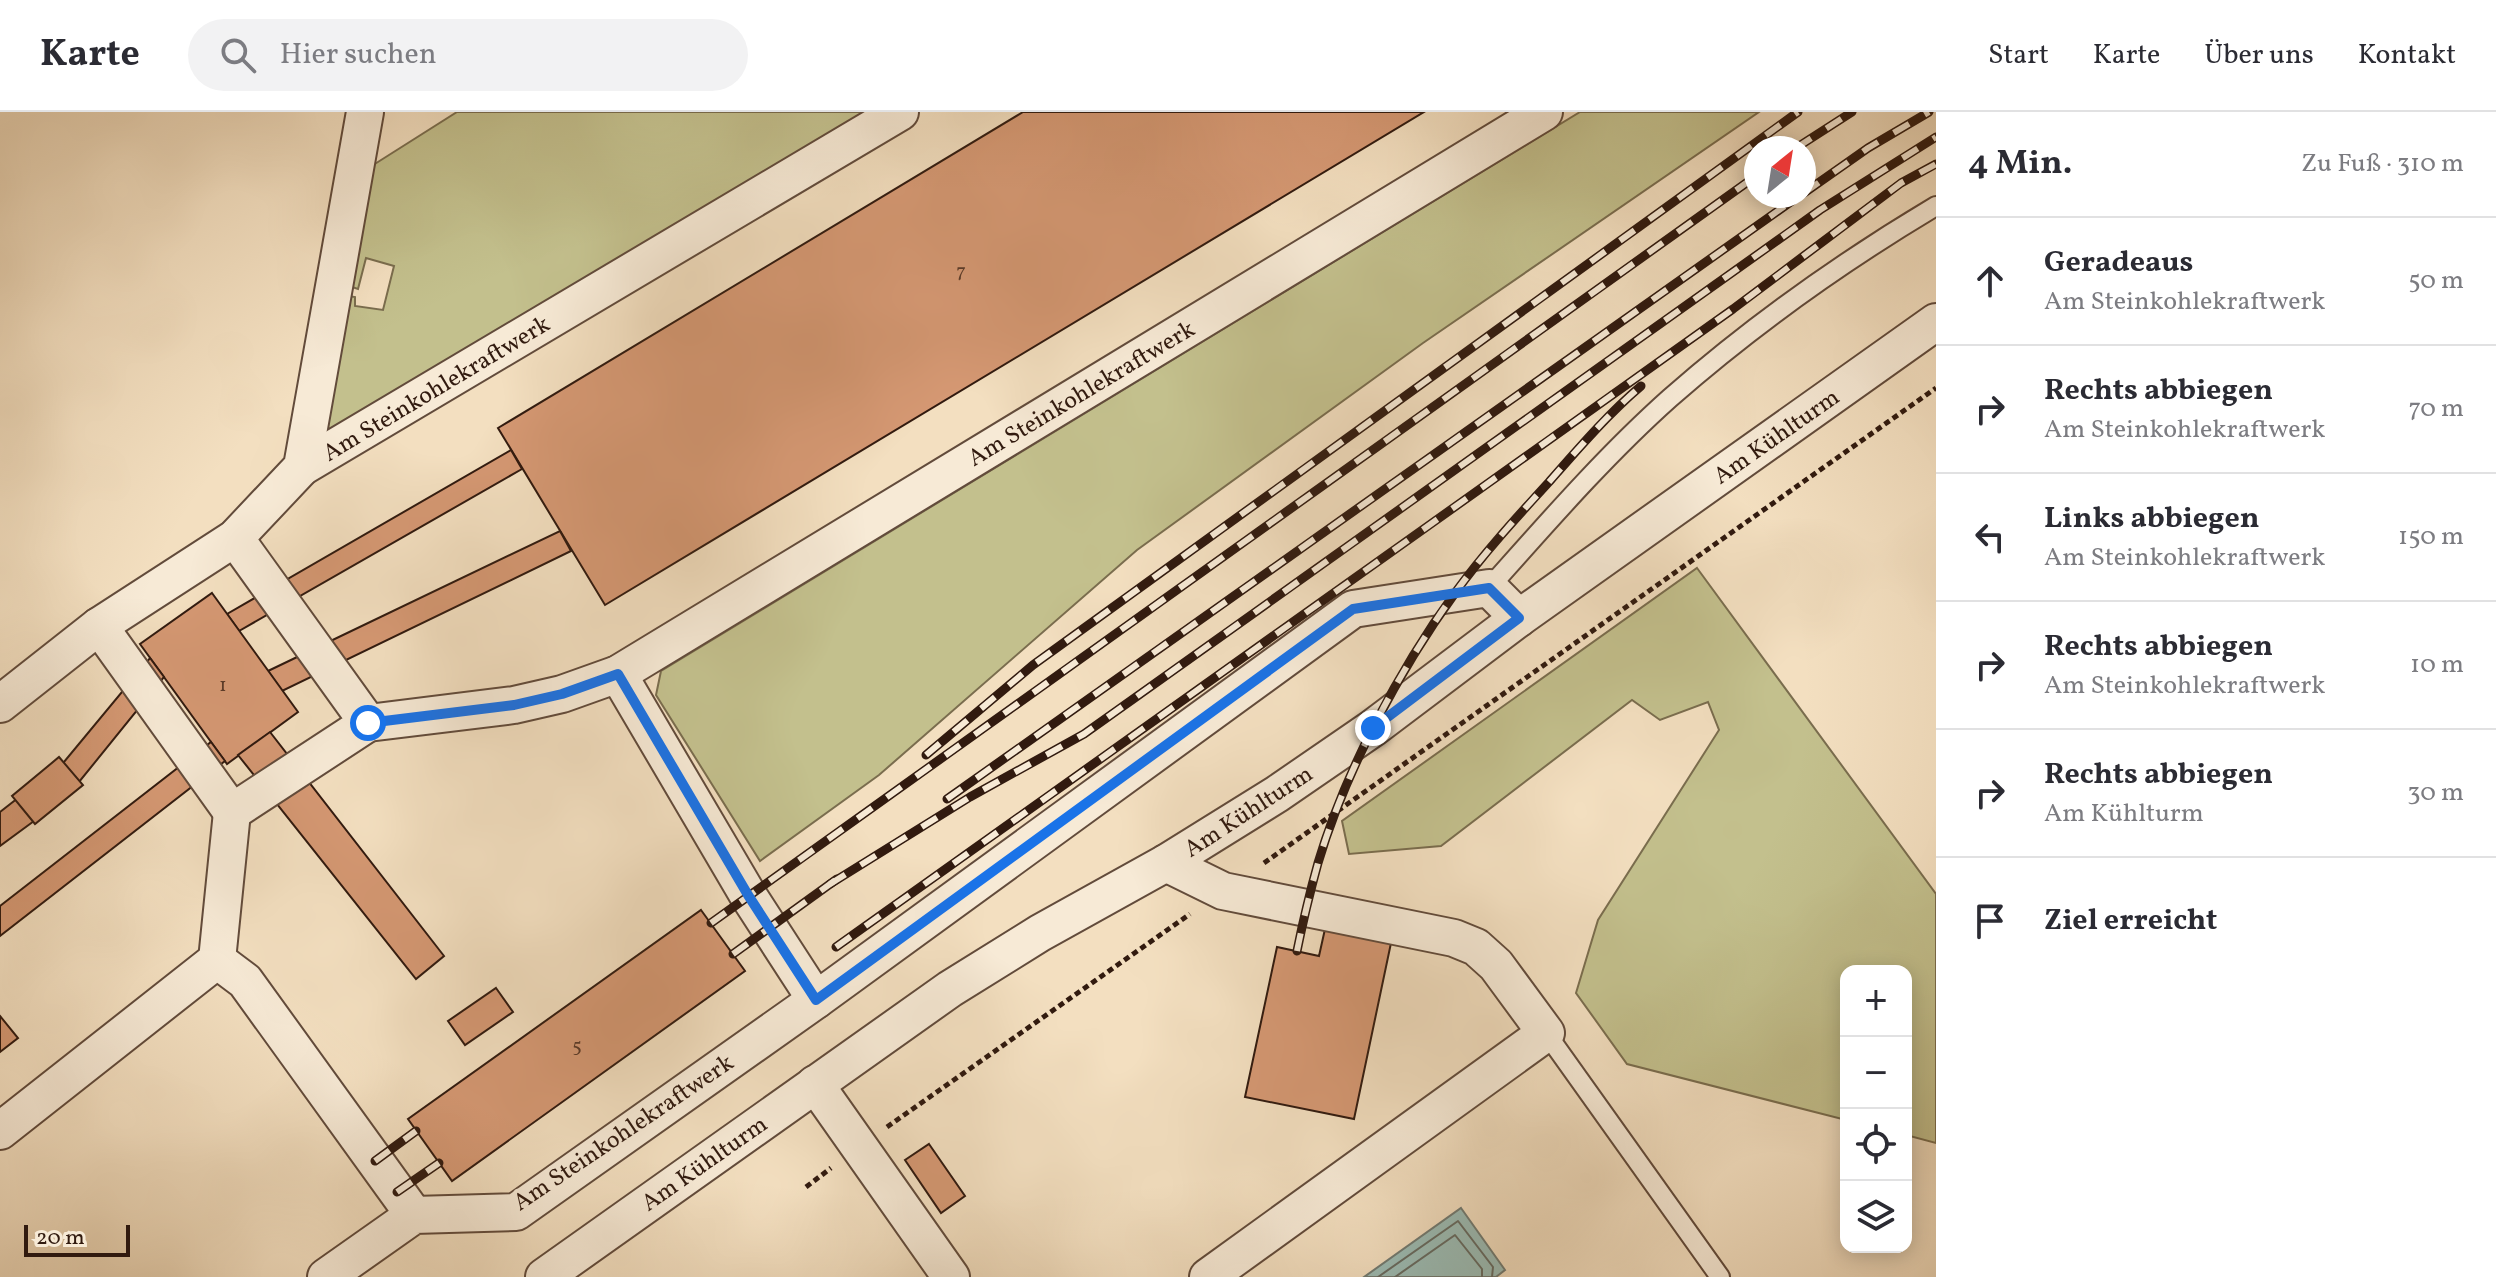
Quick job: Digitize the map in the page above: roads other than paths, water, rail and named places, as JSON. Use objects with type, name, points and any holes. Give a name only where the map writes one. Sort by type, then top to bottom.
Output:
[{"type":"street","name":"Am Steinkohlekraftwerk","points":[[302,467],[365,112]]},
{"type":"street","name":"Am Steinkohlekraftwerk","points":[[0,704],[99,626],[235,538],[302,467],[900,112]]},
{"type":"street","name":"Am Steinkohlekraftwerk","points":[[232,812],[368,723],[514,705],[562,694],[618,674],[1544,112]]},
{"type":"street","name":"Am Kühlturm","points":[[544,1277],[963,981],[1040,933],[1166,863],[1277,794],[1936,322]]},
{"type":"street","points":[[235,538],[368,723]]},
{"type":"street","name":"Am Steinkohlekraftwerk","points":[[414,1215],[516,1212],[816,1000],[1353,609],[1489,588]]},
{"type":"street","points":[[1489,588],[1519,618]]},
{"type":"street","points":[[99,626],[232,812],[217,960]]},
{"type":"street","points":[[618,674],[748,895],[816,1000]]},
{"type":"street","points":[[1166,863],[1223,891],[1454,938],[1476,947],[1496,965],[1546,1033],[1208,1277]]},
{"type":"street","points":[[0,1131],[217,960]]},
{"type":"street","points":[[217,960],[245,981],[414,1215],[326,1277]]},
{"type":"street","points":[[815,1084],[857,1148],[951,1277]]},
{"type":"lane","points":[[1489,588],[1577,490],[1668,400],[1733,345],[1863,249],[1936,206]]},
{"type":"lane","points":[[1546,1033],[1720,1277]]},
{"type":"water","points":[[1461,1208],[1505,1270],[1496,1277],[1364,1277]]},
{"type":"railway","points":[[926,755],[1033,665],[1798,112]]},
{"type":"railway","points":[[1815,136],[1852,112]]},
{"type":"railway","points":[[1816,185],[1868,148],[1929,112]]},
{"type":"railway","points":[[830,884],[970,797],[1084,734],[1820,210],[1936,137]]},
{"type":"railway","points":[[836,947],[1733,309],[1901,183],[1936,164]]},
{"type":"railway","points":[[711,923],[1744,185]]},
{"type":"railway","points":[[947,799],[1782,208]]},
{"type":"railway","points":[[1297,951],[1329,828],[1358,758],[1414,655],[1488,550],[1593,432],[1641,386]]},
{"type":"railway","points":[[733,954],[837,879]]},
{"type":"railway","points":[[375,1161],[416,1131]]},
{"type":"railway","points":[[397,1192],[439,1163]]}]
